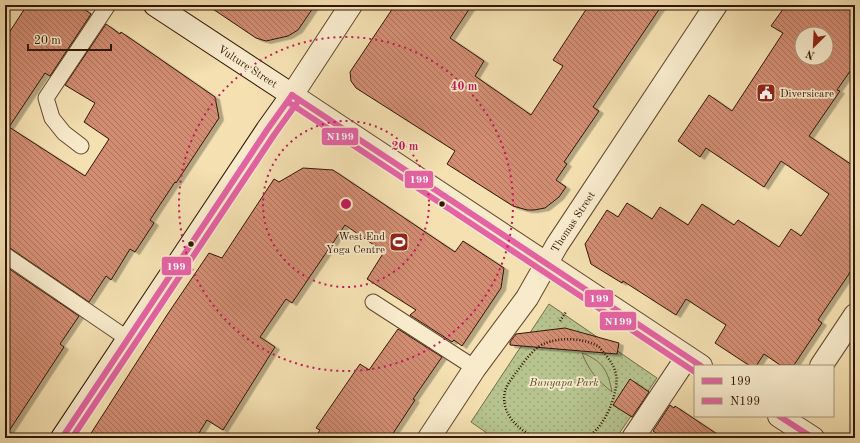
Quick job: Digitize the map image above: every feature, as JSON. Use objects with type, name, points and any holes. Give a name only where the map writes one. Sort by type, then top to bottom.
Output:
[{"type":"street","name":"Vulture Street","points":[[155,5],[694,362]]},
{"type":"street","points":[[62,438],[351,5]]},
{"type":"street","name":"Thomas Street","points":[[429,438],[475,368],[527,298],[547,264],[556,245],[716,5]]},
{"type":"street","points":[[822,365],[855,315]]},
{"type":"street","points":[[633,438],[694,362]]},
{"type":"street","points":[[784,417],[813,438]]},
{"type":"lane","points":[[81,146],[64,133],[52,118],[46,98],[108,5]]},
{"type":"lane","points":[[5,255],[128,338]]},
{"type":"lane","points":[[373,302],[475,368]]},
{"type":"path","points":[[560,321],[566,312]]},
{"type":"path","points":[[536,438],[527,434],[514,423],[505,409],[505,392],[511,380],[540,346],[553,341],[578,339],[599,347],[611,361],[618,376],[614,400],[593,434],[586,438]]},
{"type":"path","points":[[593,434],[595,438]]},
{"type":"green space","name":"Bunyapa Park","points":[[549,304],[657,378],[616,438],[494,438],[471,422]]},
{"type":"green space","points":[[582,353],[600,363],[609,378],[612,392],[594,375]]},
{"type":"building","points":[[27,5],[78,5],[91,14],[50,76],[45,73],[9,127],[85,176],[109,139],[84,122],[95,103],[65,85],[106,24],[120,34],[121,32],[215,97],[219,118],[150,220],[154,223],[135,252],[130,249],[111,280],[106,276],[89,302],[5,246],[5,39]]},
{"type":"building","points":[[207,5],[315,5],[298,30],[288,36],[266,41],[256,38]]},
{"type":"building","points":[[395,5],[472,5],[450,38],[484,61],[475,76],[531,115],[563,66],[553,60],[589,5],[662,5],[593,107],[599,111],[564,162],[567,164],[556,180],[566,187],[559,197],[545,208],[527,210],[513,206],[447,164],[455,151],[356,88],[351,81],[350,72]]},
{"type":"building","points":[[786,5],[855,5],[855,64],[837,90],[840,91],[809,136],[855,167],[855,265],[818,320],[822,323],[794,365],[780,365],[764,354],[757,365],[748,365],[715,343],[726,325],[686,299],[676,315],[623,281],[622,283],[591,264],[585,244],[607,210],[618,217],[627,203],[652,219],[660,207],[688,225],[702,204],[734,225],[738,220],[779,247],[791,229],[801,236],[829,194],[781,161],[764,187],[706,148],[700,157],[678,141],[709,95],[732,111],[783,33],[771,26]]},
{"type":"building","points":[[303,168],[333,170],[455,252],[463,241],[504,268],[501,288],[462,346],[454,340],[452,342],[410,315],[416,310],[367,279],[384,252],[345,225],[292,303],[286,299],[260,337],[275,347],[223,430],[207,420],[196,438],[88,438],[167,315],[209,253],[222,258],[274,179],[279,182]]},
{"type":"building","points":[[5,266],[79,316],[60,344],[64,347],[5,437]]},
{"type":"building","points":[[565,328],[619,343],[617,354],[510,345],[510,342],[516,334]]},
{"type":"building","points":[[398,329],[442,357],[413,399],[415,400],[390,438],[315,438],[320,430],[316,428],[360,364],[369,370]]},
{"type":"building","points":[[630,379],[649,392],[632,417],[613,405]]},
{"type":"building","points":[[670,405],[674,408],[675,406],[723,438],[664,438],[653,431]]},
{"type":"transit line","name":"199","points":[[292,95],[699,365]]},
{"type":"transit line","name":"199","points":[[62,438],[267,130],[292,95]]},
{"type":"transit line","name":"N199","points":[[72,438],[274,135],[299,100]]},
{"type":"transit line","name":"N199","points":[[288,102],[694,371]]},
{"type":"transit line","name":"199","points":[[781,417],[813,438]]},
{"type":"place","name":"Diversicare","points":[[766,93]]},
{"type":"place","name":"West End Yoga Centre","points":[[399,242]]}]
